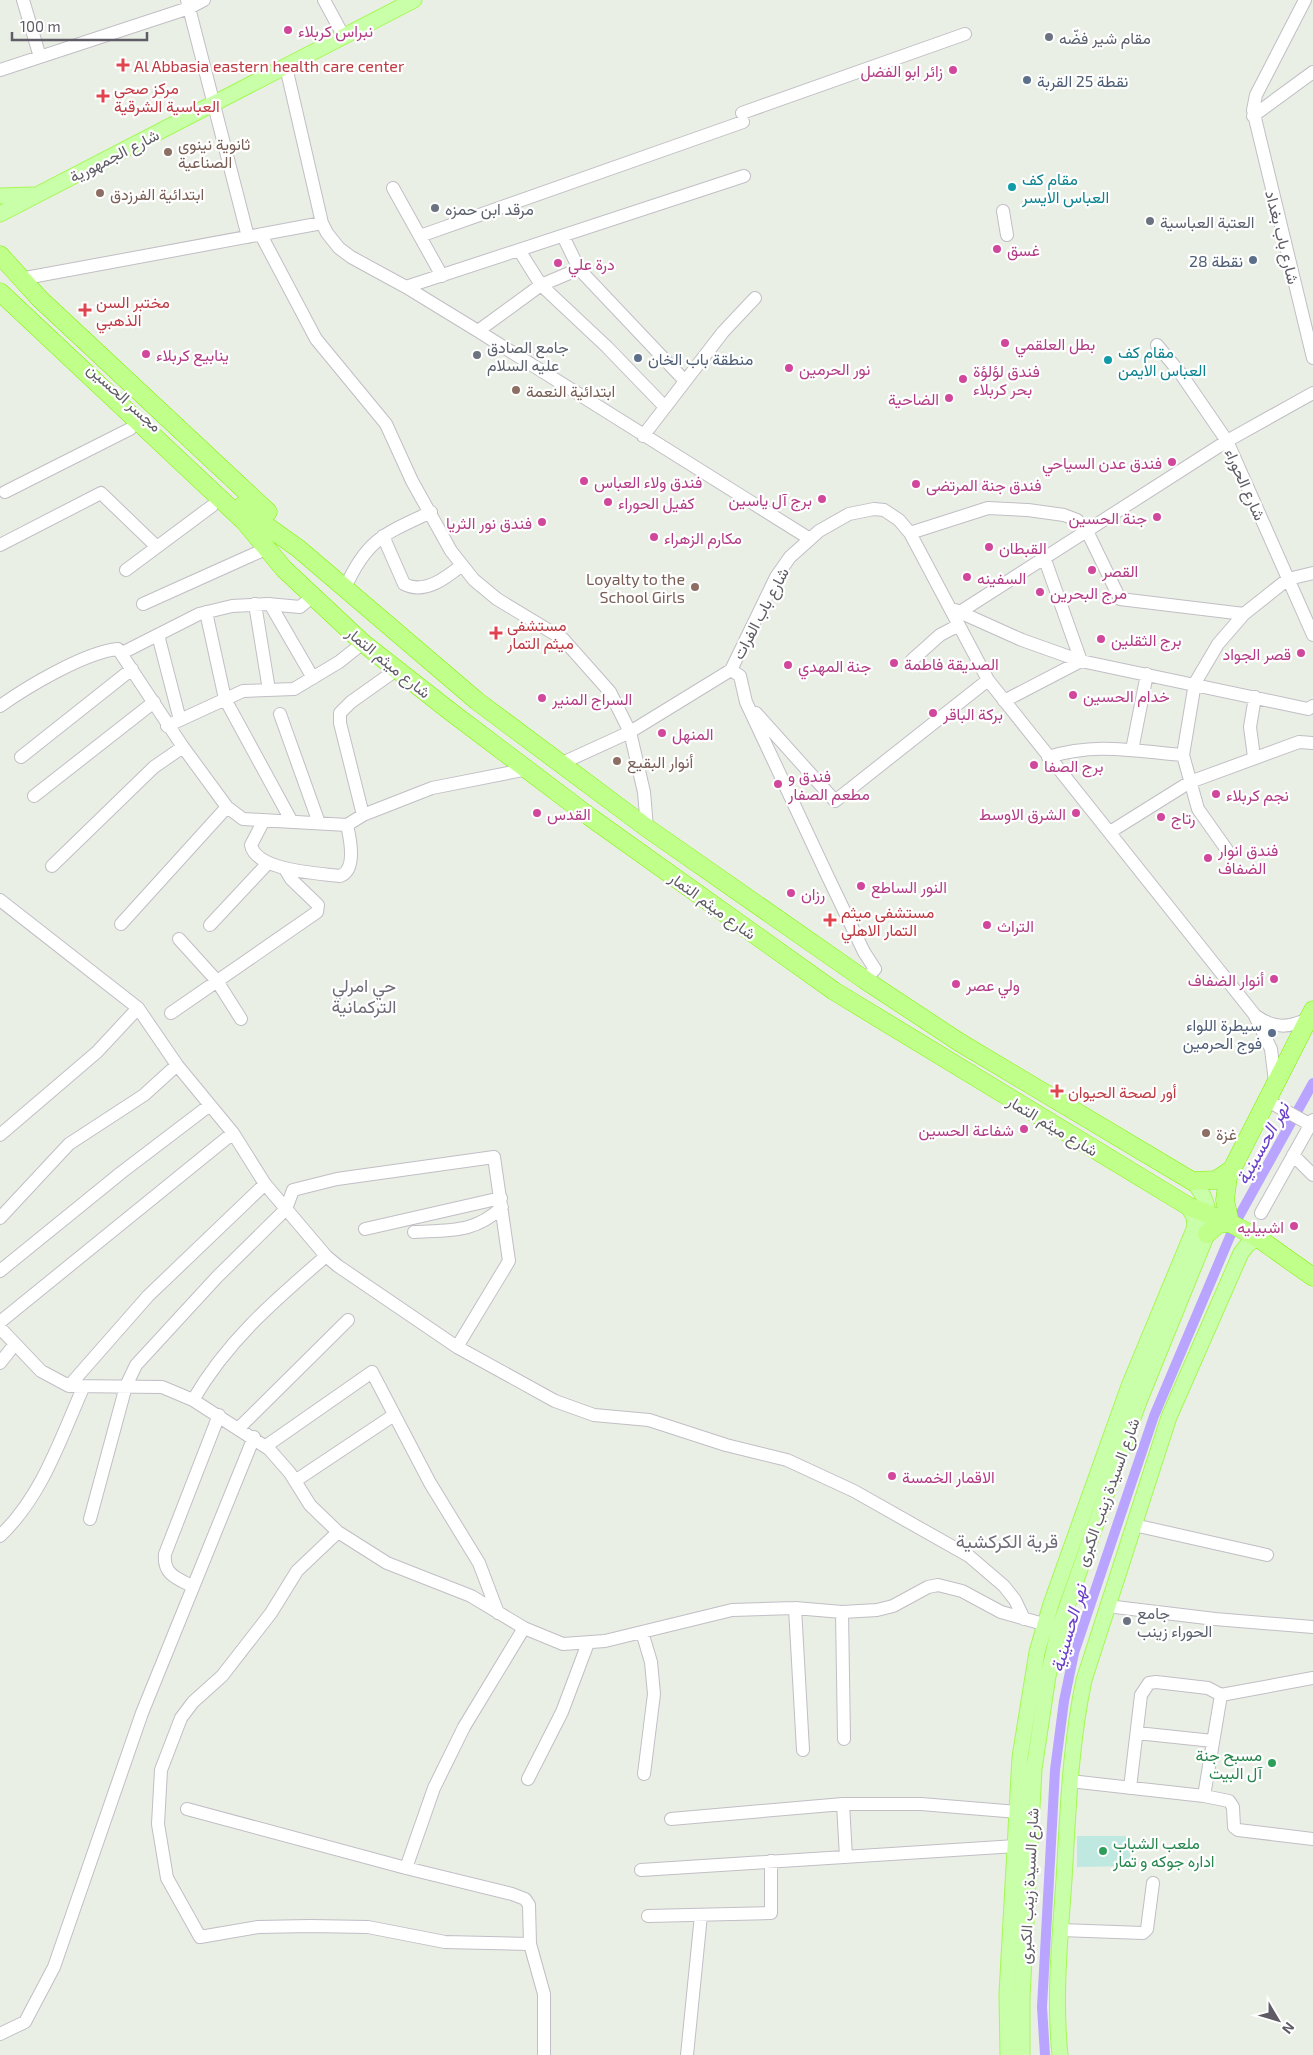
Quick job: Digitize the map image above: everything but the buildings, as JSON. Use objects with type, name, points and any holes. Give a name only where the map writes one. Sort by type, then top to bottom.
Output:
[{"type":"highway","points":[[0,254],[20,278],[271,515],[300,549]]},
{"type":"highway","name":"مجسر الحسين","points":[[0,278],[248,517]]},
{"type":"highway","name":"مجسر الحسين","points":[[0,292],[248,517]]},
{"type":"highway","points":[[0,306],[212,506],[239,534],[284,569]]},
{"type":"highway","name":"شارع ميثم التمار","points":[[248,517],[264,524],[300,549],[477,701],[647,828],[866,980],[970,1049],[1192,1181]]},
{"type":"highway","name":"شارع ميثم التمار","points":[[248,517],[284,569],[363,643],[396,670],[590,817],[806,973],[896,1031],[1188,1206],[1230,1223],[1258,1238],[1313,1277]]},
{"type":"highway","points":[[462,720],[469,721],[475,719],[479,713],[477,701]]},
{"type":"highway","points":[[488,739],[488,733],[494,724],[505,722]]},
{"type":"highway","points":[[771,947],[782,949],[790,943],[792,932],[786,924]]},
{"type":"highway","points":[[806,973],[803,964],[806,955],[813,950],[822,949]]},
{"type":"highway","points":[[1200,1232],[1218,1224],[1230,1223],[1225,1193],[1230,1170],[1274,1098],[1311,1014]]},
{"type":"highway","points":[[1192,1181],[1216,1180],[1230,1170]]},
{"type":"main road","name":"شارع الجمهورية","points":[[0,214],[414,0]]},
{"type":"main road","points":[[0,196],[39,194]]},
{"type":"main road","name":"شارع السيدة زينب الكبرى","points":[[1008,2055],[1008,1994],[1020,1757],[1026,1708],[1051,1627],[1138,1404],[1200,1232],[1209,1216],[1201,1192],[1192,1181]]},
{"type":"main road","points":[[1188,1206],[1200,1232]]},
{"type":"main road","points":[[1060,2055],[1058,2008],[1070,1781],[1080,1700],[1089,1661],[1169,1417],[1240,1253],[1248,1244],[1258,1238]]},
{"type":"main road","name":"شارع السيدة زينب الكبرى","points":[[1022,2055],[1022,1997],[1034,1768],[1051,1627]]},
{"type":"street","points":[[23,0],[40,57]]},
{"type":"street","points":[[0,70],[204,0]]},
{"type":"street","points":[[324,0],[344,37]]},
{"type":"street","points":[[1253,116],[1256,95],[1305,0]]},
{"type":"street","points":[[188,4],[248,237]]},
{"type":"street","points":[[420,236],[965,34]]},
{"type":"street","points":[[286,67],[322,223],[333,241],[350,257],[406,287],[478,331],[810,539]]},
{"type":"street","points":[[1253,116],[1313,72]]},
{"type":"street","name":"شارع باب بغداد","points":[[1253,116],[1313,358]]},
{"type":"street","points":[[406,287],[744,176]]},
{"type":"street","points":[[393,188],[442,276]]},
{"type":"street","points":[[1003,211],[1007,234]]},
{"type":"street","points":[[20,278],[322,223]]},
{"type":"street","points":[[261,235],[316,339],[386,424],[412,481],[431,512],[451,551],[474,580],[497,598],[563,639],[610,692],[630,732],[644,792],[647,828]]},
{"type":"street","points":[[563,236],[579,269],[686,381]]},
{"type":"street","points":[[519,250],[541,285],[607,347],[665,408]]},
{"type":"street","points":[[478,331],[541,285],[579,269]]},
{"type":"street","points":[[643,436],[723,332],[755,298]]},
{"type":"street","name":"شارع الحوراء","points":[[1157,345],[1180,374],[1227,442],[1312,631]]},
{"type":"street","points":[[955,610],[1044,557],[1227,442],[1313,394]]},
{"type":"street","points":[[5,492],[130,429]]},
{"type":"street","points":[[0,545],[101,492],[157,547]]},
{"type":"street","points":[[126,570],[212,506]]},
{"type":"street","points":[[1244,614],[1120,599],[1087,530],[1077,520],[1064,515],[1028,510],[988,508],[910,533],[955,610],[959,626],[988,680],[1254,1014],[1271,1049],[1274,1098],[1308,1122],[1293,1156],[1261,1213]]},
{"type":"street","name":"شارع باب الفرات","points":[[560,764],[630,732],[731,670],[776,577],[790,557],[810,539],[850,514],[865,510],[884,510],[899,520],[910,533]]},
{"type":"street","points":[[345,588],[365,552],[383,536],[431,512]]},
{"type":"street","points":[[383,536],[404,584],[410,587],[437,583],[462,564]]},
{"type":"street","points":[[143,604],[261,552]]},
{"type":"street","points":[[1044,557],[1081,660]]},
{"type":"street","points":[[1227,850],[1198,810],[1183,755],[1195,683],[1218,644],[1244,614],[1288,579],[1313,573]]},
{"type":"street","points":[[122,653],[206,612],[232,606],[255,604],[300,607],[313,596]]},
{"type":"street","points":[[255,604],[269,690]]},
{"type":"street","points":[[270,604],[313,678]]},
{"type":"street","points":[[955,610],[1022,640],[1081,660],[1195,683],[1308,709],[1313,706]]},
{"type":"street","points":[[206,612],[225,699],[292,822]]},
{"type":"street","points":[[912,660],[940,635],[959,626]]},
{"type":"street","points":[[158,635],[180,720]]},
{"type":"street","points":[[167,726],[243,691],[294,689],[339,662],[363,643]]},
{"type":"street","points":[[0,706],[20,691],[58,671],[118,649],[154,702],[167,726],[227,807],[244,819],[346,824],[363,815],[432,788],[528,769]]},
{"type":"street","points":[[1004,701],[1081,660]]},
{"type":"street","points":[[21,757],[132,669]]},
{"type":"street","points":[[363,815],[340,723],[340,713],[351,702],[396,670]]},
{"type":"street","points":[[731,670],[740,676],[746,702],[864,952],[876,969],[866,980]]},
{"type":"street","points":[[1132,750],[1146,674]]},
{"type":"street","points":[[746,702],[836,802],[988,680]]},
{"type":"street","points":[[1254,757],[1250,727],[1255,697]]},
{"type":"street","points":[[34,796],[154,702]]},
{"type":"street","points":[[280,714],[319,823]]},
{"type":"street","points":[[1110,832],[1190,782],[1299,742],[1313,743]]},
{"type":"street","points":[[52,866],[154,767],[183,747]]},
{"type":"street","points":[[1048,757],[1069,750],[1094,747],[1183,755]]},
{"type":"street","points":[[121,924],[227,807]]},
{"type":"street","points":[[264,820],[251,845],[256,855],[268,863],[285,869],[340,876],[344,874],[350,857],[350,837],[346,824]]},
{"type":"street","points":[[210,925],[268,863]]},
{"type":"street","points":[[171,1013],[317,912],[318,905],[291,879],[285,869]]},
{"type":"street","points":[[0,900],[138,1008],[178,1065],[233,1133],[264,1184],[326,1256],[457,1347],[555,1401],[594,1414],[649,1420],[726,1445],[787,1460],[854,1491],[969,1556],[1004,1586],[1015,1600],[1024,1619]]},
{"type":"street","points":[[179,939],[217,981],[241,1019]]},
{"type":"street","points":[[0,1135],[97,1052],[138,1008]]},
{"type":"street","points":[[1254,1014],[1264,1021],[1281,1026],[1298,1024],[1311,1014]]},
{"type":"street","points":[[0,1218],[69,1144],[144,1095],[178,1065]]},
{"type":"street","points":[[0,1271],[122,1172],[210,1105]]},
{"type":"street","points":[[0,1322],[233,1133]]},
{"type":"street","points":[[1293,1156],[1313,1175]]},
{"type":"street","points":[[90,1519],[126,1386],[136,1364],[217,1276],[286,1209],[293,1190],[337,1179],[483,1157],[494,1157],[509,1261],[457,1347]]},
{"type":"street","points":[[69,1386],[148,1296],[264,1184]]},
{"type":"street","points":[[365,1229],[502,1203]]},
{"type":"street","points":[[414,1232],[467,1228],[490,1219],[502,1203]]},
{"type":"street","points":[[193,1400],[211,1370],[235,1340],[271,1304],[326,1256]]},
{"type":"street","points":[[239,1428],[348,1320]]},
{"type":"street","points":[[0,1328],[41,1371],[69,1386],[83,1388],[126,1386],[162,1388],[193,1400],[266,1446],[280,1460],[310,1504],[338,1532],[387,1563],[471,1596],[524,1628],[563,1644],[588,1643],[732,1610],[795,1608],[842,1612],[877,1610],[893,1606],[928,1587],[938,1585],[962,1591],[1001,1612],[1051,1627]]},
{"type":"street","points":[[0,1363],[15,1344]]},
{"type":"street","points":[[266,1446],[372,1372],[430,1483],[479,1564],[498,1613]]},
{"type":"street","points":[[0,1536],[26,1509],[37,1491],[83,1388]]},
{"type":"street","points":[[192,1586],[169,1574],[164,1565],[165,1554],[219,1415]]},
{"type":"street","points":[[295,1481],[394,1415]]},
{"type":"street","points":[[0,2034],[25,2022],[54,1967],[142,1713],[254,1437]]},
{"type":"street","points":[[1134,1525],[1267,1555]]},
{"type":"street","points":[[338,1532],[308,1559],[272,1614],[228,1668],[193,1702],[182,1718],[161,1770],[158,1824],[167,1878],[200,1937],[258,1927],[368,1927],[444,1942],[530,1944]]},
{"type":"street","points":[[1107,1606],[1215,1619],[1313,1627]]},
{"type":"street","points":[[795,1608],[803,1750]]},
{"type":"street","points":[[842,1612],[844,1739]]},
{"type":"street","points":[[406,1868],[434,1788],[455,1744],[524,1628]]},
{"type":"street","points":[[642,1632],[651,1662],[654,1694],[644,1774]]},
{"type":"street","points":[[528,1779],[562,1712],[588,1643]]},
{"type":"street","points":[[1130,1788],[1141,1695],[1149,1683],[1208,1688],[1220,1695],[1313,1678]]},
{"type":"street","points":[[1204,1796],[1220,1695]]},
{"type":"street","points":[[1137,1733],[1213,1741]]},
{"type":"street","points":[[1070,1781],[1204,1796],[1231,1802],[1234,1827],[1238,1830],[1313,1839]]},
{"type":"street","points":[[671,1818],[843,1804],[921,1804],[1018,1812]]},
{"type":"street","points":[[843,1804],[846,1857]]},
{"type":"street","points":[[188,1809],[525,1899],[529,1905],[530,1944],[544,1994],[544,2055]]},
{"type":"street","points":[[641,1870],[1016,1846]]},
{"type":"street","points":[[648,1916],[771,1913],[771,1861]]},
{"type":"street","points":[[1061,1930],[1143,1933],[1147,1929],[1153,1883]]},
{"type":"street","points":[[687,2055],[701,1915]]},
{"type":"shaded area","name":"ملعب الشباب اداره جوكه و تمار","points":[[1077,1836],[1130,1836],[1130,1866],[1077,1867]]},
{"type":"waterway","name":"نهر الحسينية","points":[[1238,1218],[1313,1083]]},
{"type":"waterway","name":"نهر الحسينية","points":[[1045,2055],[1042,2007],[1055,1770],[1064,1701],[1074,1653],[1154,1416],[1231,1234]]},
{"type":"place","name":"نبراس كربلاء","points":[[288,30]]},
{"type":"place","name":"مقام شير فضّه","points":[[1049,37]]},
{"type":"place","name":"Al Abbasia eastern health care center","points":[[123,65]]},
{"type":"place","name":"زائر ابو الفضل","points":[[953,70]]},
{"type":"place","name":"نقطة 25 القربة","points":[[1027,80]]},
{"type":"place","name":"مركز صحي العباسية الشرقية","points":[[103,96]]},
{"type":"place","name":"ثانوية نينوى الصناعية","points":[[168,152]]},
{"type":"place","name":"مقام كف العباس الايسر","points":[[1012,187]]},
{"type":"place","name":"ابتدائية الفرزدق","points":[[100,193]]},
{"type":"place","name":"مرقد ابن حمزه","points":[[435,208]]},
{"type":"place","name":"العتبة العباسية","points":[[1150,221]]},
{"type":"place","name":"غسق","points":[[997,249]]},
{"type":"place","name":"نقطة 28","points":[[1253,260]]},
{"type":"place","name":"درة علي","points":[[558,263]]},
{"type":"place","name":"مختبر السن الذهبي","points":[[85,310]]},
{"type":"place","name":"بطل العلقمي","points":[[1005,343]]},
{"type":"place","name":"ينابيع كربلاء","points":[[146,354]]},
{"type":"place","name":"جامع الصادق عليه السلام","points":[[477,355]]},
{"type":"place","name":"منطقة باب الخان","points":[[638,358]]},
{"type":"place","name":"مقام كف العباس الايمن","points":[[1108,360]]},
{"type":"place","name":"نور الحرمين","points":[[789,368]]},
{"type":"place","name":"فندق لؤلؤة بحر كربلاء","points":[[963,379]]},
{"type":"place","name":"ابتدائية النعمة","points":[[516,390]]},
{"type":"place","name":"الضاحية","points":[[949,398]]},
{"type":"place","name":"فندق عدن السياحي","points":[[1172,462]]},
{"type":"place","name":"فندق ولاء العباس","points":[[584,481]]},
{"type":"place","name":"فندق جنة المرتضى","points":[[916,484]]},
{"type":"place","name":"برج آل ياسين","points":[[822,499]]},
{"type":"place","name":"كفيل الحوراء","points":[[608,502]]},
{"type":"place","name":"جنة الحسين","points":[[1157,517]]},
{"type":"place","name":"فندق نور الثريا","points":[[542,522]]},
{"type":"place","name":"مكارم الزهراء","points":[[654,537]]},
{"type":"place","name":"القبطان","points":[[989,547]]},
{"type":"place","name":"القصر","points":[[1092,570]]},
{"type":"place","name":"السفينه","points":[[967,577]]},
{"type":"place","name":"Loyalty to the School Girls","points":[[695,587]]},
{"type":"place","name":"مرج البحرين","points":[[1040,592]]},
{"type":"place","name":"مستشفى ميثم التمار","points":[[496,633]]},
{"type":"place","name":"برج الثقلين","points":[[1101,639]]},
{"type":"place","name":"قصر الجواد","points":[[1301,653]]},
{"type":"place","name":"الصديقة فاطمة","points":[[894,663]]},
{"type":"place","name":"جنة المهدي","points":[[788,665]]},
{"type":"place","name":"خدام الحسين","points":[[1073,695]]},
{"type":"place","name":"السراج المنير","points":[[542,698]]},
{"type":"place","name":"بركة الباقر","points":[[933,713]]},
{"type":"place","name":"المنهل","points":[[662,733]]},
{"type":"place","name":"أنوار البقيع","points":[[617,761]]},
{"type":"place","name":"برج الصفا","points":[[1034,765]]},
{"type":"place","name":"فندق و مطعم الصفار","points":[[778,784]]},
{"type":"place","name":"نجم كربلاء","points":[[1216,794]]},
{"type":"place","name":"القدس","points":[[537,813]]},
{"type":"place","name":"الشرق الاوسط","points":[[1076,813]]},
{"type":"place","name":"رتاج","points":[[1161,817]]},
{"type":"place","name":"فندق انوار الضفاف","points":[[1208,858]]},
{"type":"place","name":"النور الساطع","points":[[861,886]]},
{"type":"place","name":"رزان","points":[[791,893]]},
{"type":"place","name":"مستشفى ميثم التمار الاهلي","points":[[830,920]]},
{"type":"place","name":"التراث","points":[[987,925]]},
{"type":"place","name":"أنوار الضفاف","points":[[1274,979]]},
{"type":"place","name":"ولي عصر","points":[[956,984]]},
{"type":"place","name":"سيطرة اللواء فوج الحرمين","points":[[1272,1033]]},
{"type":"place","name":"أور لصحة الحيوان","points":[[1057,1091]]},
{"type":"place","name":"شفاعة الحسين","points":[[1024,1129]]},
{"type":"place","name":"غزة","points":[[1206,1133]]},
{"type":"place","name":"اشبيليه","points":[[1294,1226]]},
{"type":"place","name":"الاقمار الخمسة","points":[[892,1476]]},
{"type":"place","name":"جامع الحوراء زينب","points":[[1127,1621]]},
{"type":"place","name":"مسبح جنة آل البيت","points":[[1272,1763]]},
{"type":"place","name":"ملعب الشباب اداره جوكه و تمار","points":[[1103,1851]]},
{"type":"district","name":"حي امرلي التركمانية","points":[[364,995]]},
{"type":"district","name":"قرية الكركشية","points":[[1007,1540]]}]
